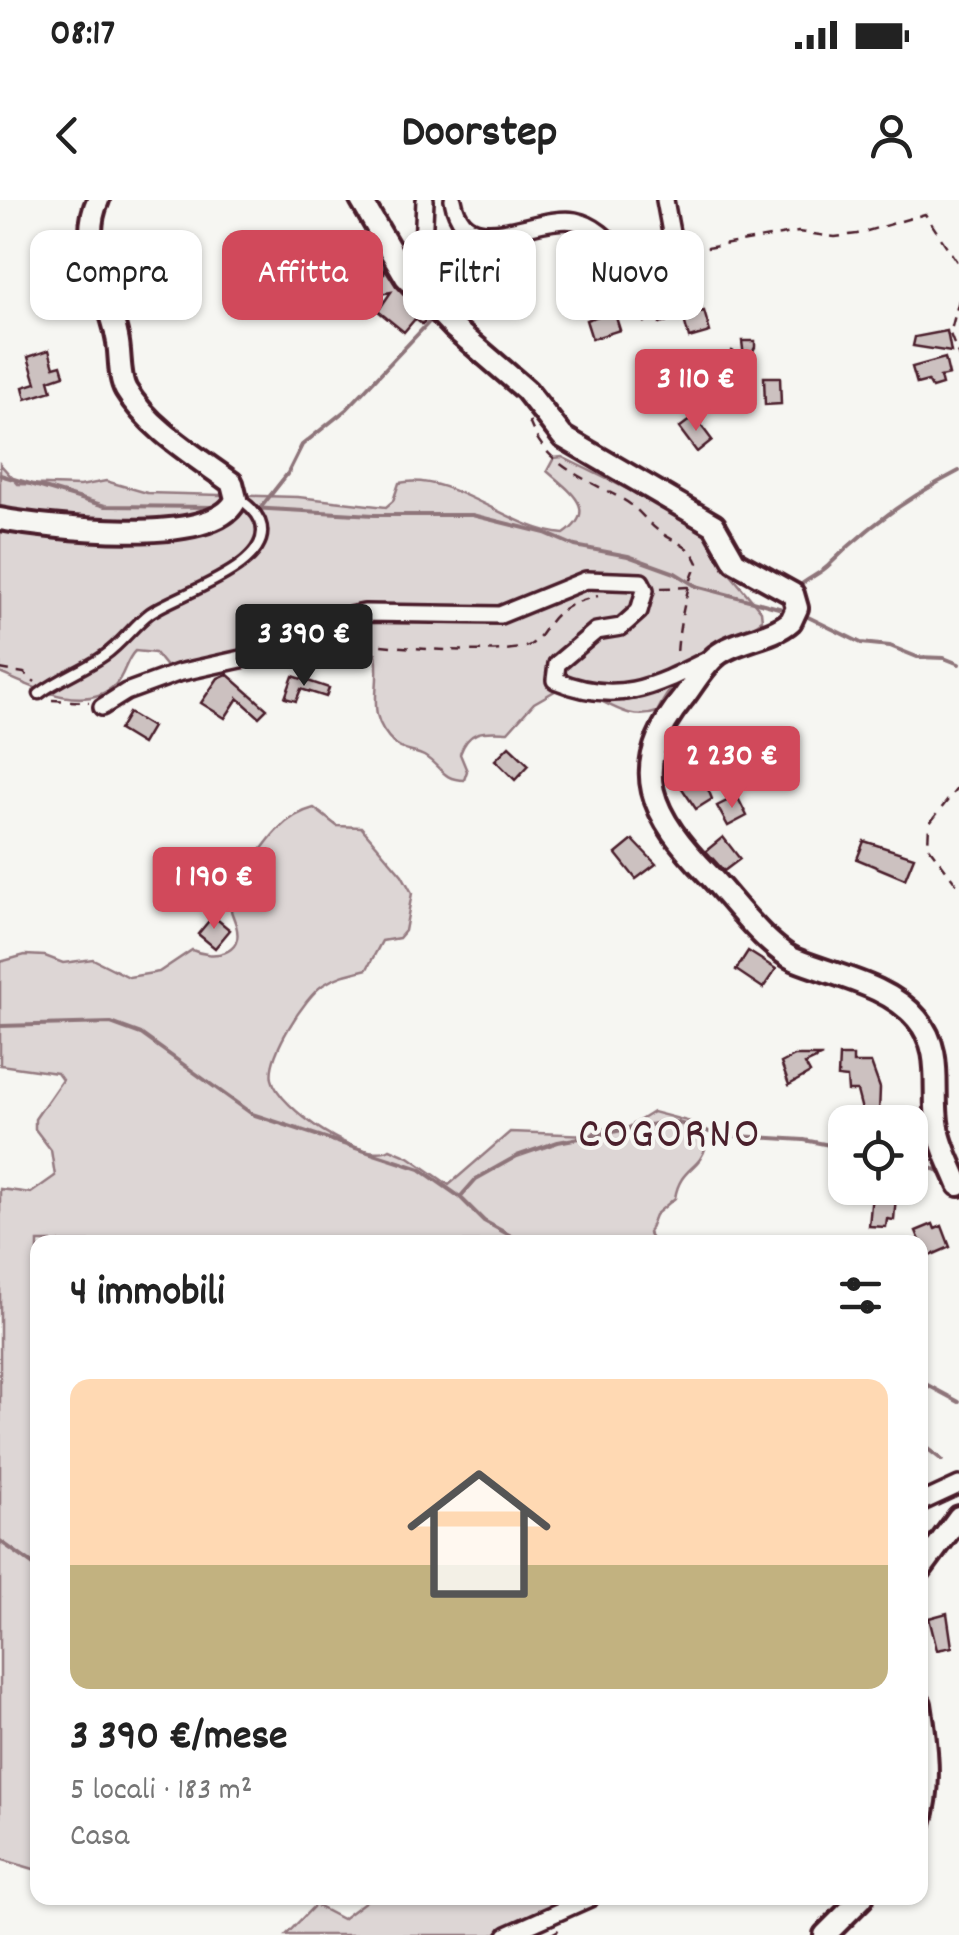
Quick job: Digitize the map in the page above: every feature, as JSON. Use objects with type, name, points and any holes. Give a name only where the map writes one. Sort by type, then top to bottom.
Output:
[{"type":"street","points":[[0,519],[57,529],[132,530],[201,523],[224,515],[236,499],[232,483],[157,424],[124,387],[117,333],[103,298],[93,252],[98,200]]},
{"type":"street","points":[[102,707],[126,692],[178,672],[268,653],[324,621],[364,613],[500,615],[586,580],[641,582],[645,590],[639,611],[621,627],[596,631],[557,664],[555,680],[602,694],[668,680],[786,626],[797,608],[792,594],[734,562],[714,525],[563,437],[526,390],[454,328],[406,278],[362,200]]},
{"type":"street","points":[[425,200],[423,246],[452,278],[454,328]]},
{"type":"street","points":[[453,200],[466,228],[484,235],[546,221],[577,221],[599,230]]},
{"type":"street","points":[[665,200],[671,230]]},
{"type":"street","points":[[716,656],[671,712],[652,750],[648,775],[660,816],[699,866],[793,959],[890,998],[916,1018],[930,1036],[937,1074],[938,1134],[959,1185]]},
{"type":"street","points":[[928,1499],[959,1485]]},
{"type":"street","points":[[928,1559],[959,1518]]},
{"type":"street","points":[[507,1935],[574,1905]]},
{"type":"street","points":[[825,1935],[855,1905]]},
{"type":"lane","points":[[38,694],[58,679],[105,656],[147,615],[216,580],[250,556],[262,534],[260,519],[245,502],[236,499]]},
{"type":"path","points":[[704,249],[798,232],[835,237],[857,234],[925,214],[959,265]]},
{"type":"path","points":[[959,300],[950,334],[959,357]]},
{"type":"path","points":[[526,390],[530,427],[566,472],[625,500],[662,534],[693,551],[698,563],[682,613],[677,660],[668,668],[668,680]]},
{"type":"path","points":[[645,590],[690,587]]},
{"type":"path","points":[[308,630],[336,639],[396,648],[513,650],[534,644],[555,616],[568,606],[603,595]]},
{"type":"path","points":[[0,668],[24,673],[35,682],[38,694]]},
{"type":"path","points":[[48,700],[86,701],[102,707]]},
{"type":"path","points":[[959,786],[929,824],[928,846],[959,887]]},
{"type":"shaded area","points":[[562,457],[694,522],[712,539],[722,564],[761,611],[762,620],[757,624],[696,659],[673,685],[657,712],[632,714],[589,695],[560,688],[534,703],[508,732],[485,732],[468,739],[460,754],[467,771],[464,780],[451,778],[424,756],[398,747],[385,733],[377,712],[376,654],[368,649],[337,647],[302,630],[269,644],[168,669],[155,653],[135,651],[115,685],[88,697],[58,695],[0,673],[0,464],[18,484],[80,486],[106,481],[147,493],[298,497],[386,507],[393,501],[399,483],[419,482],[439,485],[523,523],[564,534],[575,525],[580,508],[572,493],[547,471],[554,458]]},
{"type":"shaded area","points":[[314,808],[337,826],[361,827],[402,875],[412,893],[405,931],[399,938],[382,941],[367,969],[334,979],[315,992],[281,1042],[272,1079],[289,1104],[305,1118],[342,1142],[377,1152],[390,1149],[409,1157],[449,1185],[510,1132],[591,1135],[598,1129],[629,1127],[653,1112],[691,1122],[706,1146],[681,1180],[675,1198],[655,1215],[649,1235],[30,1235],[30,1868],[0,1859],[0,1189],[31,1193],[55,1176],[51,1150],[35,1129],[35,1119],[62,1080],[57,1073],[0,1065],[0,962],[25,955],[45,956],[63,963],[93,959],[129,977],[159,972],[192,950],[217,954],[231,949],[237,935],[229,893],[276,832]]},
{"type":"shaded area","points":[[315,1905],[342,1919],[361,1905],[562,1905],[492,1935],[286,1935]]},
{"type":"building","points":[[384,267],[403,293],[403,320],[414,320],[404,332],[383,315],[383,304],[391,292],[383,293]]},
{"type":"building","points":[[704,311],[710,332],[689,338],[684,320],[704,320]]},
{"type":"building","points":[[586,320],[617,320],[620,330],[592,339]]},
{"type":"building","points":[[947,331],[951,352],[913,346],[915,337]]},
{"type":"building","points":[[742,341],[755,341],[755,347],[741,377],[723,369],[732,351],[744,357]]},
{"type":"building","points":[[49,350],[54,367],[61,365],[64,375],[49,380],[52,391],[26,399],[23,387],[36,383],[28,357]]},
{"type":"building","points":[[945,358],[949,375],[940,377],[942,385],[932,388],[928,381],[917,384],[912,367]]},
{"type":"building","points":[[764,377],[780,377],[781,404],[765,405]]},
{"type":"building","points":[[691,419],[697,420],[712,440],[697,452],[679,428]]},
{"type":"building","points":[[227,674],[267,709],[259,717],[238,698],[225,718],[201,703],[218,678]]},
{"type":"building","points":[[293,676],[329,688],[326,697],[301,689],[296,701],[285,698]]},
{"type":"building","points":[[129,713],[152,727],[142,744],[119,730]]},
{"type":"building","points":[[509,746],[529,765],[515,780],[495,760]]},
{"type":"building","points":[[702,774],[712,799],[696,809],[681,787]]},
{"type":"building","points":[[737,796],[747,816],[728,826],[717,806]]},
{"type":"building","points":[[723,837],[740,859],[724,871],[706,851]]},
{"type":"building","points":[[633,840],[656,864],[636,879],[616,854]]},
{"type":"building","points":[[864,841],[914,857],[905,879],[857,859]]},
{"type":"building","points":[[213,916],[230,930],[215,948],[198,934]]},
{"type":"building","points":[[748,951],[776,969],[763,988],[736,970]]},
{"type":"building","points":[[795,1056],[822,1056],[805,1064],[810,1073],[789,1085],[781,1063]]},
{"type":"building","points":[[839,1056],[853,1056],[853,1063],[871,1063],[880,1088],[879,1105],[861,1105],[857,1091],[848,1091],[847,1078],[838,1077]]},
{"type":"building","points":[[871,1205],[895,1205],[894,1220],[887,1219],[886,1227],[869,1226]]},
{"type":"building","points":[[933,1224],[935,1229],[942,1226],[950,1247],[928,1257],[928,1235],[918,1235],[916,1231]]},
{"type":"building","points":[[947,1613],[952,1647],[937,1650],[929,1618]]},
{"type":"waterway","points":[[262,506],[288,473],[302,445],[347,409],[431,320]]},
{"type":"waterway","points":[[798,587],[891,513],[959,471]]},
{"type":"waterway","points":[[0,475],[105,506],[217,507]]},
{"type":"waterway","points":[[251,508],[374,515],[472,515],[545,533],[575,546],[628,556],[675,573],[696,586],[790,611]]},
{"type":"waterway","points":[[804,615],[861,643],[890,646],[917,657],[944,658],[959,664]]},
{"type":"waterway","points":[[0,1026],[111,1023],[141,1034],[252,1114],[420,1169],[460,1197],[484,1221],[509,1235]]},
{"type":"waterway","points":[[461,1196],[476,1179],[517,1156],[558,1142],[671,1121],[720,1135],[828,1145]]},
{"type":"waterway","points":[[928,1168],[945,1172]]},
{"type":"waterway","points":[[928,1385],[959,1402]]},
{"type":"waterway","points":[[928,1449],[942,1460]]},
{"type":"waterway","points":[[0,1541],[30,1562]]},
{"type":"district","name":"COGORNO","points":[[670,1137]]}]
